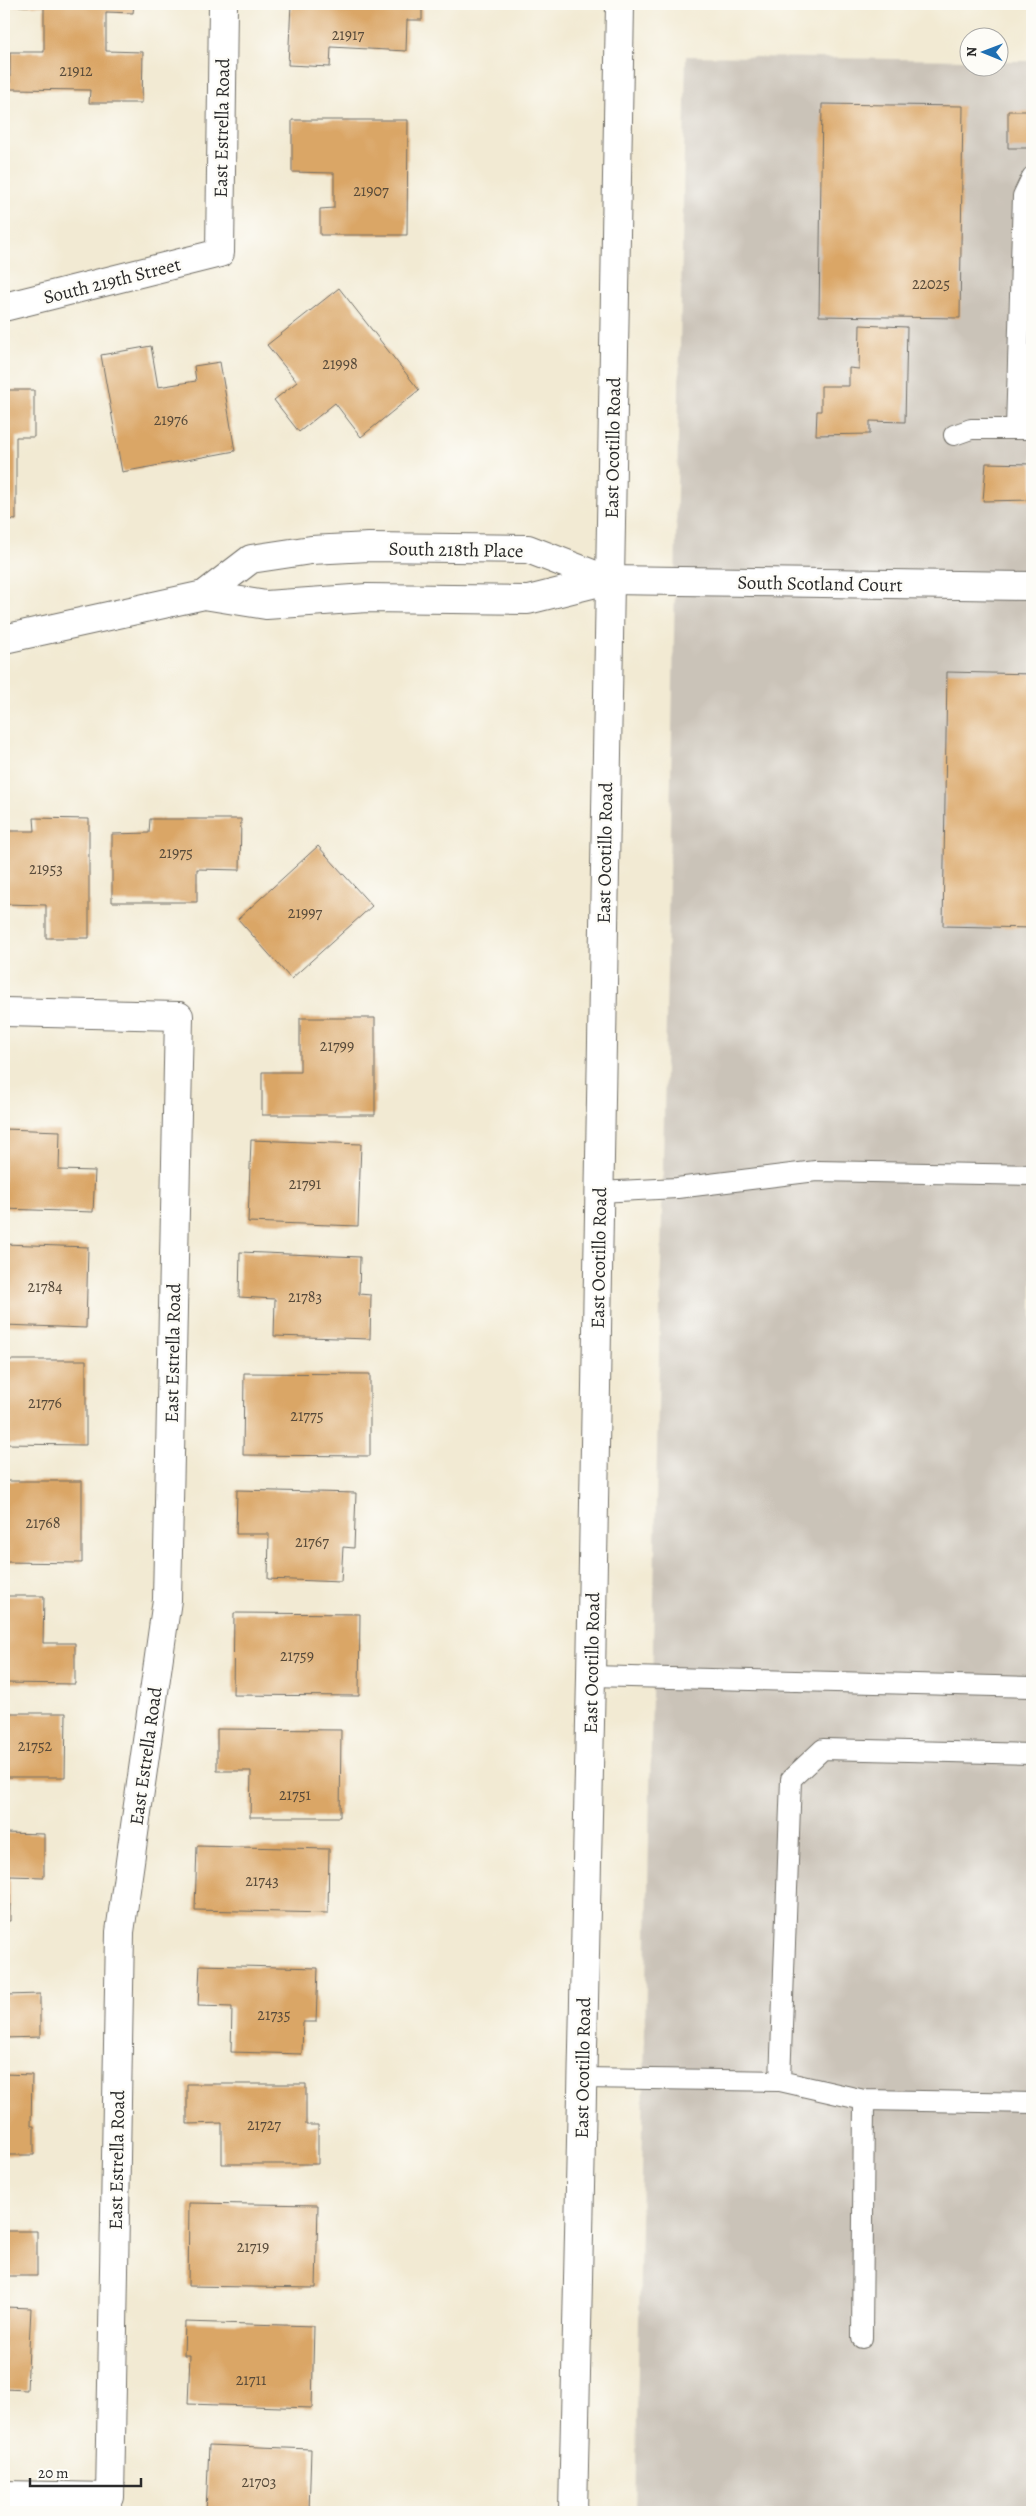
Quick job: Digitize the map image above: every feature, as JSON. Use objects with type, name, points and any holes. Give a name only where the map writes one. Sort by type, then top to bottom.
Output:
[{"type":"street","name":"East Estrella Road","points":[[220,253],[223,4]]},
{"type":"street","name":"East Ocotillo Road","points":[[573,2512],[591,1676],[608,580],[620,4]]},
{"type":"street","name":"South 219th Street","points":[[4,307],[220,253]]},
{"type":"street","name":"South 218th Place","points":[[204,595],[251,559],[311,550],[369,547],[528,549],[608,580]]},
{"type":"street","name":"South Scotland Court","points":[[608,580],[1032,586]]},
{"type":"street","name":"South 218th Place","points":[[4,639],[204,595],[266,605],[366,598],[528,600],[608,580]]},
{"type":"street","name":"East Estrella Road","points":[[4,1012],[179,1016],[167,1600],[120,1932],[110,2497],[4,2496]]},
{"type":"lane","points":[[954,436],[971,428],[1024,429],[1026,298],[1023,196],[1032,177]]},
{"type":"lane","points":[[599,1192],[677,1188],[816,1171],[1032,1175]]},
{"type":"lane","points":[[591,1676],[1032,1687]]},
{"type":"lane","points":[[780,2081],[791,1779],[823,1749],[1032,1754]]},
{"type":"lane","points":[[582,2078],[780,2081],[864,2100],[1032,2103]]},
{"type":"lane","points":[[862,2338],[864,2100]]},
{"type":"shaded area","points":[[686,56],[958,60],[958,78],[1008,78],[1008,61],[1032,61],[1032,2512],[635,2512]]},
{"type":"building","points":[[12,4],[134,4],[133,13],[106,12],[106,51],[143,52],[142,103],[89,103],[90,90],[10,89],[10,52],[44,52],[44,6],[12,6]]},
{"type":"building","points":[[291,4],[422,4],[422,20],[407,20],[406,51],[331,47],[330,67],[288,65]]},
{"type":"building","points":[[822,104],[963,106],[960,318],[819,316]]},
{"type":"building","points":[[1008,111],[1032,111],[1032,148],[1008,148]]},
{"type":"building","points":[[292,120],[408,120],[407,235],[320,235],[320,209],[334,208],[334,173],[292,172]]},
{"type":"building","points":[[339,288],[419,390],[361,437],[335,403],[299,432],[274,400],[297,382],[267,345]]},
{"type":"building","points":[[860,325],[907,327],[905,422],[870,421],[870,434],[816,435],[817,411],[821,411],[821,386],[849,386],[849,368],[859,369]]},
{"type":"building","points":[[151,346],[158,387],[196,381],[194,366],[220,362],[235,451],[122,472],[101,355]]},
{"type":"building","points":[[4,390],[34,390],[34,437],[16,437],[16,520],[4,519]]},
{"type":"building","points":[[986,463],[1032,464],[1032,500],[983,501]]},
{"type":"building","points":[[947,672],[1032,674],[1032,928],[943,926]]},
{"type":"building","points":[[34,818],[89,819],[89,938],[46,938],[46,905],[4,904],[4,831],[35,831]]},
{"type":"building","points":[[150,819],[241,819],[240,870],[197,869],[197,902],[112,902],[112,834],[149,833]]},
{"type":"building","points":[[318,846],[372,906],[291,979],[238,919]]},
{"type":"building","points":[[300,1018],[375,1018],[375,1115],[262,1115],[262,1072],[300,1072]]},
{"type":"building","points":[[4,1129],[60,1131],[59,1170],[95,1171],[93,1212],[4,1209]]},
{"type":"building","points":[[251,1140],[361,1144],[358,1226],[248,1222]]},
{"type":"building","points":[[4,1244],[88,1247],[86,1328],[4,1325]]},
{"type":"building","points":[[240,1252],[360,1257],[359,1294],[371,1295],[370,1339],[274,1336],[275,1299],[239,1297]]},
{"type":"building","points":[[4,1360],[86,1360],[86,1445],[4,1444]]},
{"type":"building","points":[[244,1373],[370,1374],[370,1456],[243,1455]]},
{"type":"building","points":[[4,1481],[82,1481],[82,1563],[4,1562]]},
{"type":"building","points":[[237,1490],[356,1493],[354,1548],[343,1547],[341,1582],[268,1579],[269,1534],[236,1534]]},
{"type":"building","points":[[4,1596],[44,1596],[43,1643],[75,1643],[75,1684],[4,1683]]},
{"type":"building","points":[[234,1613],[360,1614],[359,1696],[233,1695]]},
{"type":"building","points":[[4,1713],[66,1713],[65,1777],[4,1777]]},
{"type":"building","points":[[217,1729],[341,1730],[340,1817],[250,1817],[251,1771],[217,1771]]},
{"type":"building","points":[[4,1833],[44,1834],[44,1877],[10,1876],[10,1921],[4,1921]]},
{"type":"building","points":[[197,1846],[329,1849],[328,1913],[195,1910]]},
{"type":"building","points":[[4,1957],[6,1957],[6,1995],[40,1994],[40,2037],[4,2038]]},
{"type":"building","points":[[200,1965],[318,1968],[316,2022],[303,2022],[302,2054],[231,2052],[232,2007],[198,2006]]},
{"type":"building","points":[[4,2074],[32,2075],[31,2126],[34,2126],[34,2155],[4,2155]]},
{"type":"building","points":[[187,2084],[306,2084],[306,2125],[318,2125],[318,2164],[222,2164],[222,2123],[187,2124]]},
{"type":"building","points":[[189,2203],[318,2205],[316,2288],[188,2286]]},
{"type":"building","points":[[4,2231],[37,2231],[37,2276],[4,2276]]},
{"type":"building","points":[[4,2307],[31,2308],[27,2390],[4,2389]]},
{"type":"building","points":[[185,2322],[314,2326],[312,2408],[188,2404],[190,2355],[184,2355]]},
{"type":"building","points":[[209,2445],[311,2449],[309,2512],[206,2512]]}]
